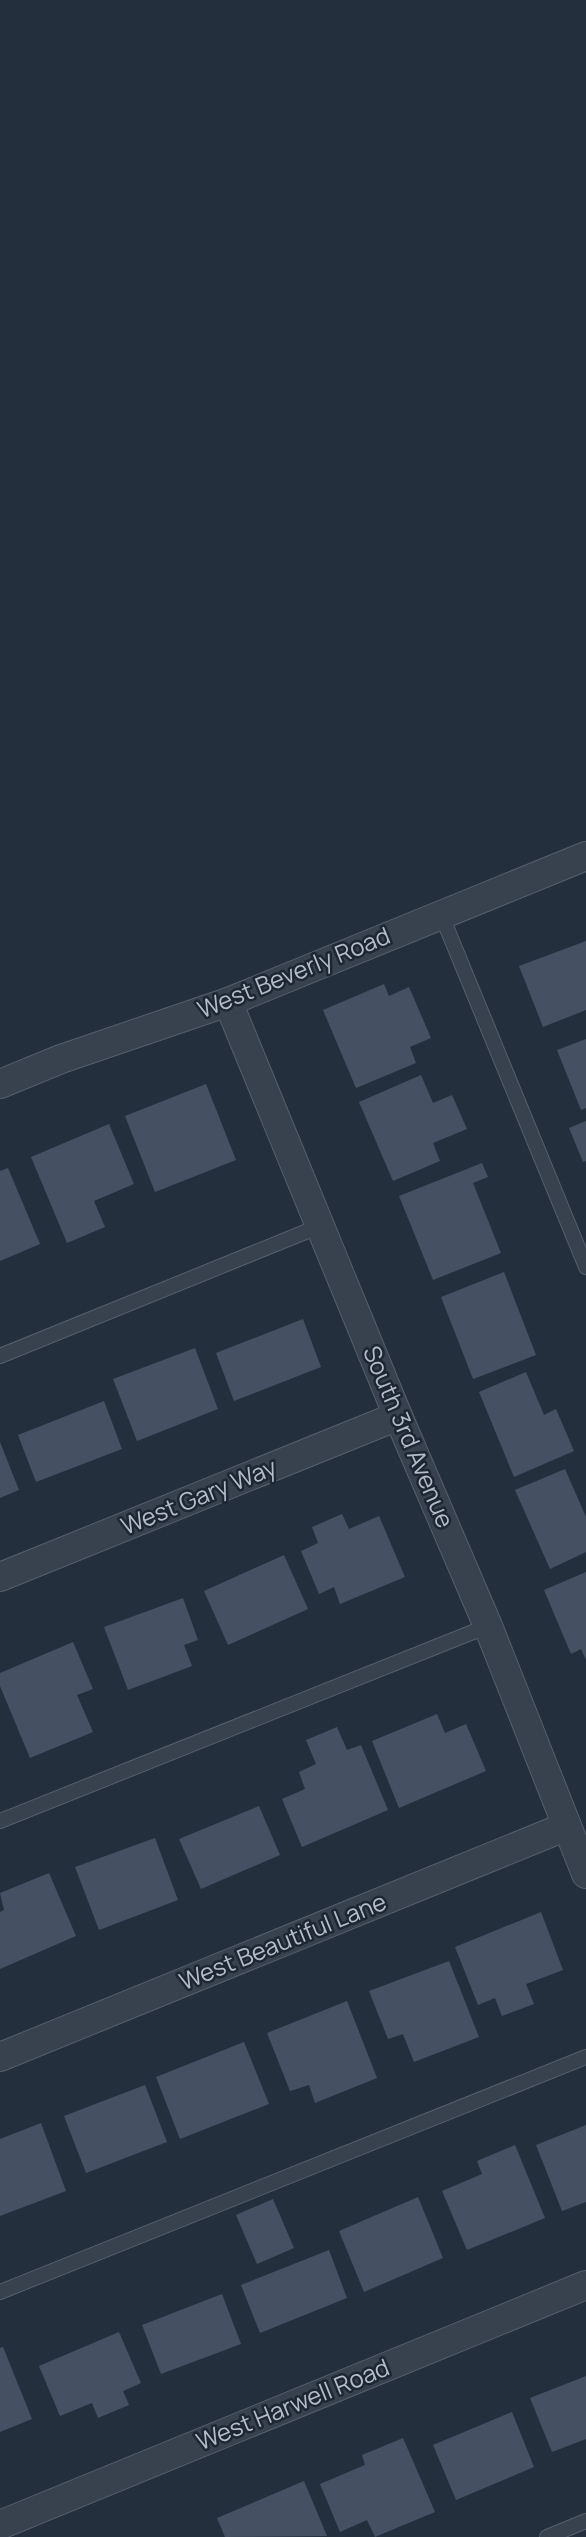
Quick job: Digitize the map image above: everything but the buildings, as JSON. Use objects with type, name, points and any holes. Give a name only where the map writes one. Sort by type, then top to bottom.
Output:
[{"type":"street","name":"West Beverly Road","points":[[0,1084],[61,1059],[229,1002],[586,856]]},
{"type":"street","name":"South 3rd Avenue","points":[[229,1002],[398,1416],[488,1626],[586,1874]]},
{"type":"street","name":"West Gary Way","points":[[0,1577],[398,1416]]},
{"type":"street","name":"West Beautiful Lane","points":[[0,2057],[567,1826]]},
{"type":"street","name":"West Harwell Road","points":[[0,2525],[586,2285]]},
{"type":"lane","points":[[441,914],[586,1267]]},
{"type":"lane","points":[[0,1356],[320,1226]]},
{"type":"lane","points":[[0,1821],[488,1626]]},
{"type":"lane","points":[[0,2292],[586,2057]]},
{"type":"lane","points":[[547,2537],[586,2521]]}]
